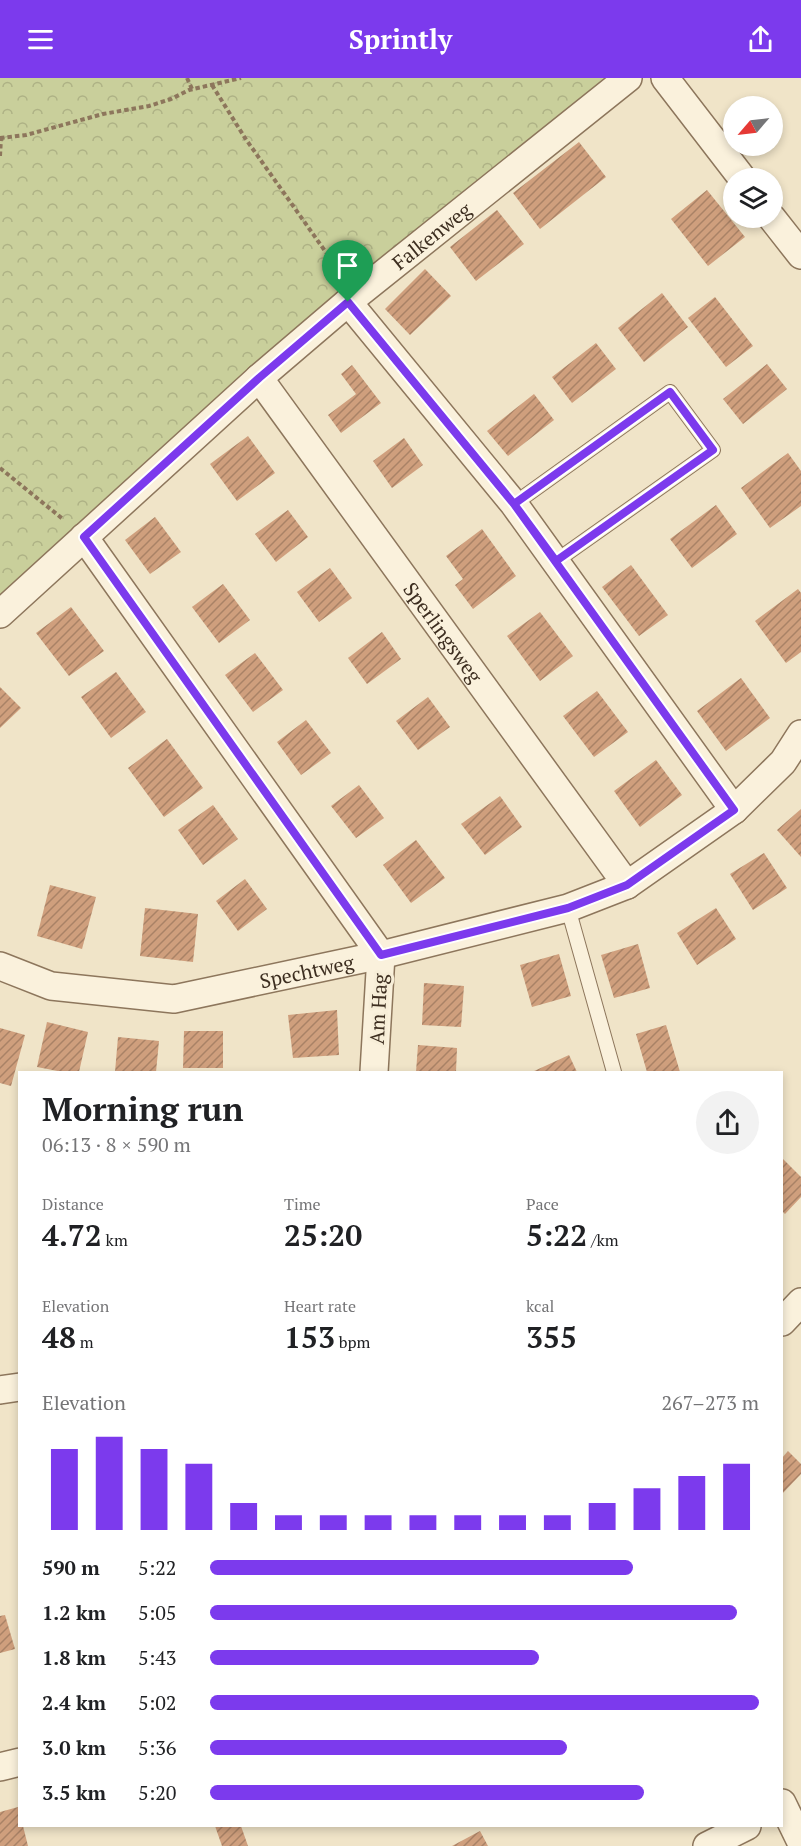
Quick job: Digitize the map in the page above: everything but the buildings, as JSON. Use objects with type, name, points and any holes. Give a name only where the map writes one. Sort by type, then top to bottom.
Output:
[{"type":"street","name":"Falkenweg","points":[[0,614],[259,378],[352,298],[628,78]]},
{"type":"street","points":[[665,78],[734,168]]},
{"type":"street","points":[[780,228],[801,255]]},
{"type":"street","points":[[352,298],[514,504],[734,810]]},
{"type":"street","name":"Sperlingsweg","points":[[259,378],[627,885]]},
{"type":"street","name":"Am Hag","points":[[84,537],[381,955],[374,1071]]},
{"type":"street","name":"Spechtweg","points":[[0,966],[51,986],[174,999],[381,955],[568,908],[627,885],[734,810],[783,762],[801,734]]},
{"type":"street","points":[[783,1321],[801,1302]]},
{"type":"street","points":[[0,1390],[18,1387]]},
{"type":"street","points":[[0,1767],[18,1762]]},
{"type":"street","points":[[787,1804],[801,1842]]},
{"type":"street","points":[[707,1846],[745,1827]]},
{"type":"lane","points":[[514,504],[670,392],[713,450],[556,561]]},
{"type":"lane","points":[[568,908],[615,1071]]},
{"type":"path","points":[[187,78],[192,89]]},
{"type":"path","points":[[0,156],[0,138],[26,135],[103,114],[149,106],[192,89],[241,78]]},
{"type":"path","points":[[212,85],[240,130],[329,259],[352,298]]},
{"type":"path","points":[[0,468],[84,537]]},
{"type":"green space","points":[[0,78],[628,78],[0,614]]},
{"type":"route","points":[[348,302],[259,378],[84,537],[381,955],[568,908],[627,885],[734,810],[514,504],[670,392],[713,450],[556,561],[514,504],[348,302]]}]
